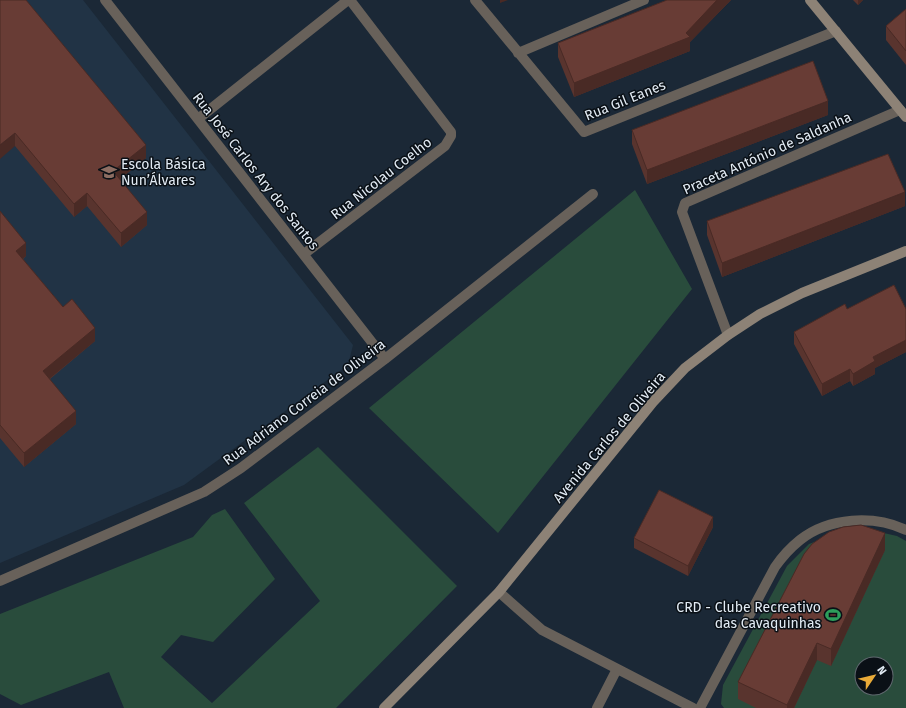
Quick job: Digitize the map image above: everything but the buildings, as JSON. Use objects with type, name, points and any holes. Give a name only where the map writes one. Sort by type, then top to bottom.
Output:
[{"type":"main road","points":[[810,0],[903,114]]},
{"type":"main road","name":"Avenida Carlos de Oliveira","points":[[384,708],[499,592],[653,402],[685,368],[728,335],[760,314],[802,293],[906,252]]},
{"type":"street","name":"Rua José Carlos Ary dos Santos","points":[[105,0],[385,359]]},
{"type":"street","points":[[198,119],[349,0]]},
{"type":"street","name":"Rua Nicolau Coelho","points":[[304,254],[445,146],[451,136],[450,132],[349,0]]},
{"type":"street","name":"Rua Gil Eanes","points":[[475,0],[584,132],[836,31]]},
{"type":"street","points":[[518,53],[644,0]]},
{"type":"street","name":"Praceta António de Saldanha","points":[[728,335],[682,212],[685,203],[903,114]]},
{"type":"street","name":"Rua Adriano Correia de Oliveira","points":[[0,581],[204,492],[241,468],[385,359],[593,194]]},
{"type":"street","points":[[700,708],[775,567],[787,551],[802,539],[826,526],[853,520],[876,520],[906,530]]},
{"type":"street","points":[[499,592],[542,630],[693,708]]},
{"type":"street","points":[[597,708],[617,669]]},
{"type":"shaded area","name":"Escola Básica Nun’Álvares","points":[[0,0],[83,0],[353,345],[348,365],[184,485],[0,563]]},
{"type":"green space","points":[[635,190],[692,289],[498,533],[369,408]]},
{"type":"green space","points":[[318,447],[457,586],[336,708],[124,708],[109,672],[21,705],[0,694],[0,614],[193,537],[212,515],[225,509],[275,579],[213,642],[181,635],[161,657],[212,703],[320,601],[244,503]]},
{"type":"green space","name":"CRD - Clube Recreativo das Cavaquinhas","points":[[866,529],[897,536],[906,541],[906,708],[724,708],[721,704],[723,685],[787,566],[809,544],[838,533]]},
{"type":"place","name":"Escola Básica Nun’Álvares","points":[[109,172]]},
{"type":"place","name":"CRD - Clube Recreativo das Cavaquinhas","points":[[833,615]]}]
